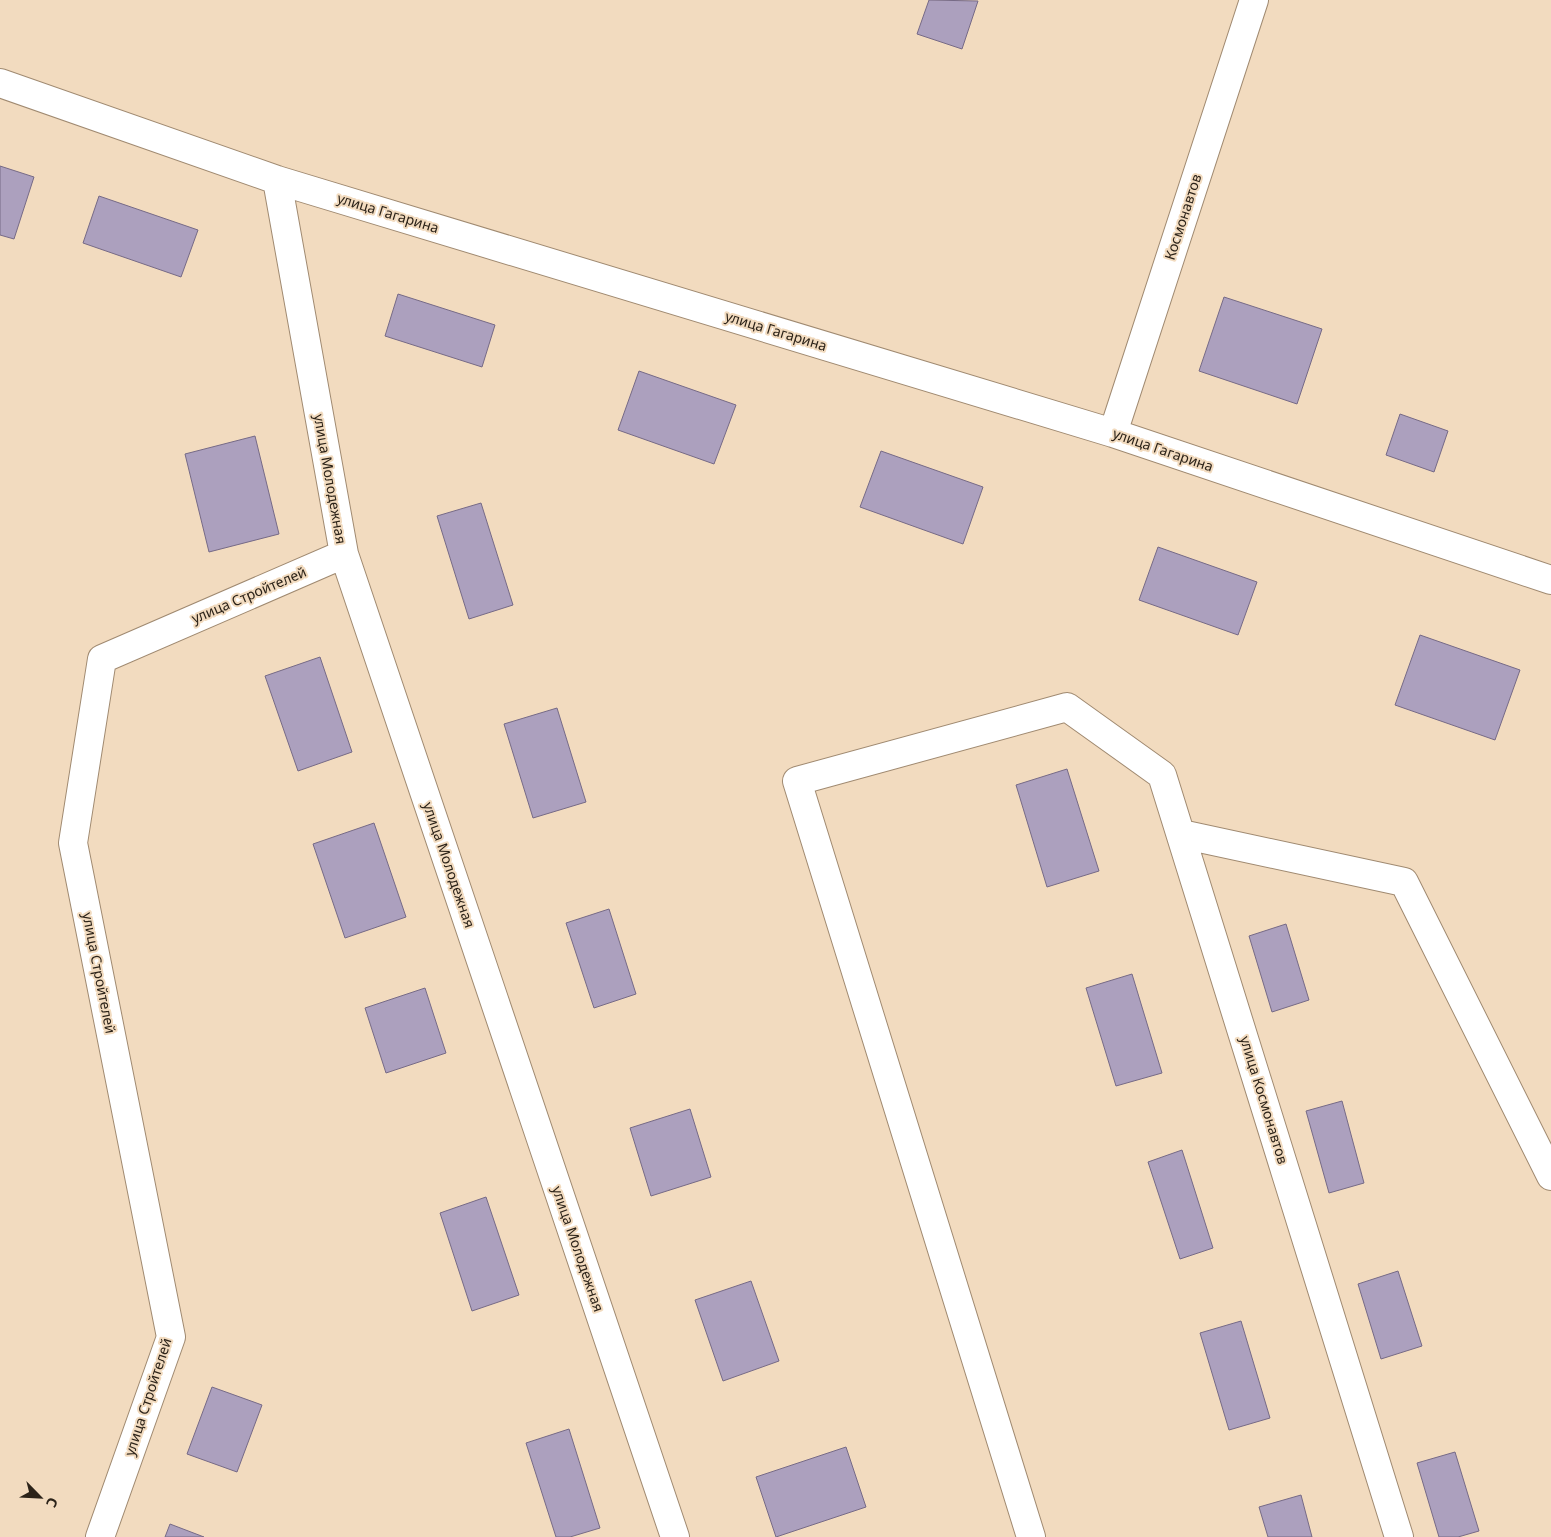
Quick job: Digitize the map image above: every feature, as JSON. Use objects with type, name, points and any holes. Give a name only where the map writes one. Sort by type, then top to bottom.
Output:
[{"type":"street","name":"Космонавтов","points":[[1113,433],[1254,0]]},
{"type":"street","name":"улица Гагарина","points":[[0,83],[277,180],[1113,433],[1551,580]]},
{"type":"street","name":"улица Молодежная","points":[[277,180],[344,554],[675,1537]]},
{"type":"street","name":"улица Стройтелей","points":[[100,1537],[171,1337],[73,843],[102,659],[344,554]]},
{"type":"street","name":"улица Космонавтов","points":[[1031,1537],[797,781],[1067,707],[1162,775],[1399,1537]]},
{"type":"street","points":[[1181,834],[1404,882],[1551,1176]]},
{"type":"building","points":[[929,0],[978,1],[962,49],[917,34]]},
{"type":"building","points":[[0,166],[34,177],[14,239],[0,235]]},
{"type":"building","points":[[99,196],[198,230],[181,277],[83,243]]},
{"type":"building","points":[[398,294],[495,325],[482,367],[385,336]]},
{"type":"building","points":[[1224,297],[1322,329],[1297,404],[1199,371]]},
{"type":"building","points":[[639,371],[736,405],[714,464],[618,430]]},
{"type":"building","points":[[1400,414],[1448,431],[1434,472],[1386,455]]},
{"type":"building","points":[[255,436],[279,534],[209,552],[185,454]]},
{"type":"building","points":[[881,451],[983,487],[963,544],[860,507]]},
{"type":"building","points":[[481,503],[513,605],[469,619],[437,516]]},
{"type":"building","points":[[1158,547],[1257,582],[1238,635],[1139,600]]},
{"type":"building","points":[[1420,635],[1520,670],[1495,740],[1395,705]]},
{"type":"building","points":[[320,657],[352,752],[298,771],[265,676]]},
{"type":"building","points":[[557,708],[586,802],[533,818],[504,724]]},
{"type":"building","points":[[1067,769],[1099,871],[1047,887],[1016,785]]},
{"type":"building","points":[[374,823],[406,917],[345,938],[313,844]]},
{"type":"building","points":[[609,909],[636,994],[594,1008],[566,923]]},
{"type":"building","points":[[1286,924],[1309,1000],[1272,1012],[1249,936]]},
{"type":"building","points":[[1132,974],[1162,1073],[1116,1086],[1086,988]]},
{"type":"building","points":[[425,988],[446,1053],[386,1073],[365,1008]]},
{"type":"building","points":[[1342,1101],[1364,1183],[1329,1193],[1306,1111]]},
{"type":"building","points":[[690,1109],[711,1177],[651,1196],[630,1128]]},
{"type":"building","points":[[1182,1150],[1213,1248],[1180,1259],[1148,1162]]},
{"type":"building","points":[[486,1197],[519,1295],[472,1311],[440,1213]]},
{"type":"building","points":[[1398,1271],[1422,1346],[1381,1359],[1358,1284]]},
{"type":"building","points":[[751,1281],[779,1361],[723,1381],[695,1300]]},
{"type":"building","points":[[1241,1321],[1270,1418],[1229,1430],[1200,1333]]},
{"type":"building","points":[[212,1387],[262,1405],[237,1472],[187,1454]]},
{"type":"building","points":[[569,1429],[600,1528],[570,1537],[556,1537],[526,1443]]},
{"type":"building","points":[[846,1447],[866,1507],[776,1537],[756,1477]]},
{"type":"building","points":[[1455,1452],[1479,1531],[1458,1537],[1439,1537],[1417,1463]]},
{"type":"building","points":[[1301,1495],[1312,1537],[1268,1537],[1259,1507]]},
{"type":"building","points":[[170,1524],[204,1537],[165,1537]]}]
